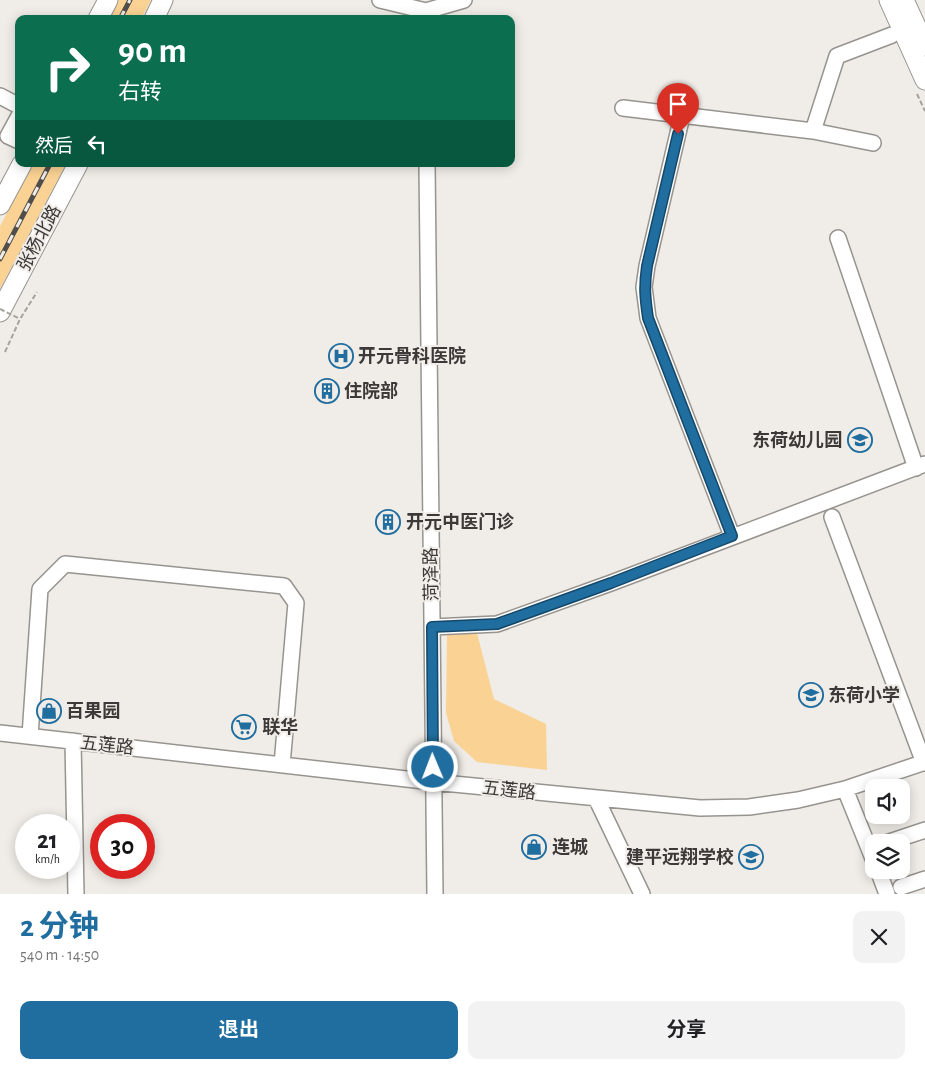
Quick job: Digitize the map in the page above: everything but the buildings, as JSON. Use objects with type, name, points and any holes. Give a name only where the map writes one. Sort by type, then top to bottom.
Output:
[{"type":"main road","points":[[100,15],[108,0]]},
{"type":"main road","points":[[156,15],[163,0]]},
{"type":"main road","points":[[889,0],[925,80]]},
{"type":"main road","points":[[904,0],[925,46]]},
{"type":"main road","points":[[0,205],[20,167]]},
{"type":"main road","name":"张杨北路","points":[[0,310],[76,167]]},
{"type":"street","points":[[380,0],[426,15],[464,0]]},
{"type":"street","points":[[813,131],[837,56],[892,35]]},
{"type":"street","points":[[0,96],[15,104]]},
{"type":"street","points":[[622,108],[813,131],[873,143]]},
{"type":"street","points":[[682,116],[647,266],[644,287],[648,318],[732,536]]},
{"type":"street","points":[[15,123],[8,136],[15,139]]},
{"type":"street","name":"菏泽路","points":[[428,167],[435,894]]},
{"type":"street","points":[[432,627],[497,624],[920,466],[838,238]]},
{"type":"street","points":[[832,517],[924,763]]},
{"type":"street","points":[[30,736],[40,589],[65,564],[284,586],[296,604],[282,765]]},
{"type":"street","name":"五莲路","points":[[0,733],[433,782],[676,806],[725,808],[774,804],[845,789],[924,763]]},
{"type":"street","points":[[73,741],[76,894]]},
{"type":"street","points":[[845,789],[865,838]]},
{"type":"street","points":[[596,798],[642,894]]},
{"type":"street","points":[[910,835],[925,830]]},
{"type":"street","points":[[881,879],[887,894]]},
{"type":"street","points":[[901,887],[925,879]]},
{"type":"path","points":[[5,352],[20,319],[36,292]]},
{"type":"path","points":[[0,310],[20,319]]},
{"type":"shaded area","points":[[119,0],[151,0],[143,15],[111,15]]},
{"type":"shaded area","points":[[31,167],[64,167],[0,289],[0,226]]},
{"type":"shaded area","points":[[477,633],[494,699],[546,724],[547,770],[477,762],[454,741],[446,713],[447,635]]},
{"type":"railway","points":[[122,15],[130,0]]},
{"type":"railway","points":[[0,259],[48,167]]},
{"type":"place","name":"开元骨科医院","points":[[341,356]]},
{"type":"place","name":"住院部","points":[[327,391]]},
{"type":"place","name":"东荷幼儿园","points":[[860,440]]},
{"type":"place","name":"开元中医门诊","points":[[388,522]]},
{"type":"place","name":"东荷小学","points":[[811,695]]},
{"type":"place","name":"百果园","points":[[49,711]]},
{"type":"place","name":"联华","points":[[244,727]]},
{"type":"place","name":"连城","points":[[534,847]]},
{"type":"place","name":"建平远翔学校","points":[[751,857]]},
{"type":"route","points":[[433,767],[432,627],[497,624],[611,583],[732,536],[648,318],[644,287],[647,266],[678,134]]}]
